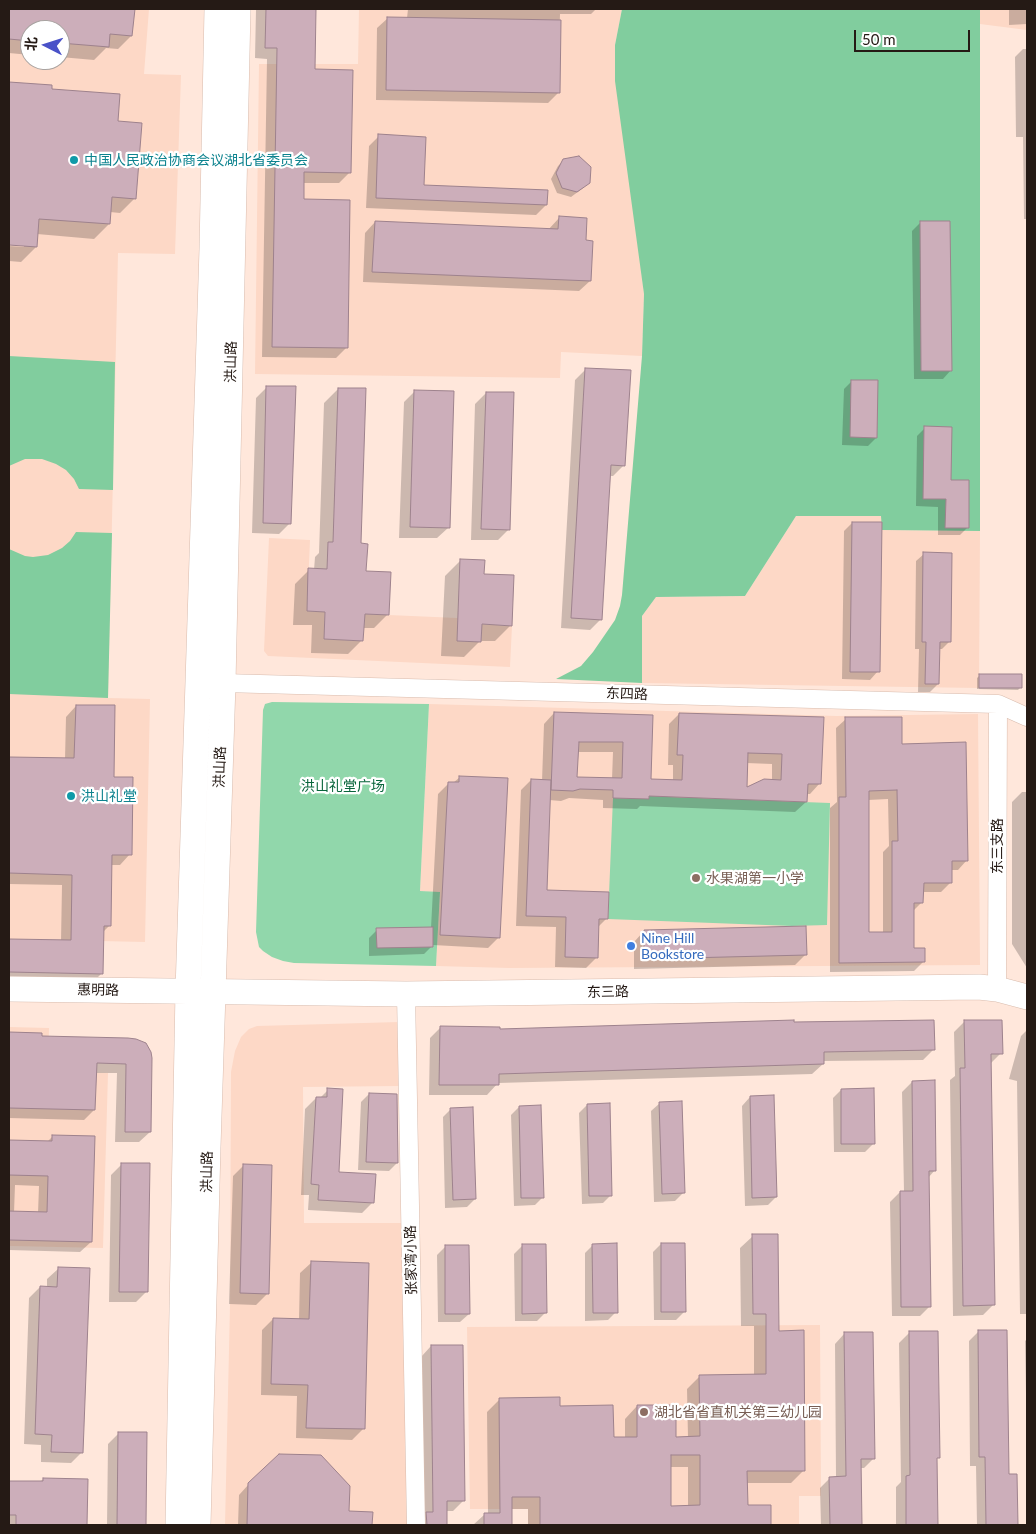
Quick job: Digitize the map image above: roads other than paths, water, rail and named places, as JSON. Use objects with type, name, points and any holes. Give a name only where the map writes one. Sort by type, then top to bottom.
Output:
[{"type":"main road","name":"洪山路","points":[[178,1525],[188,991],[212,249],[217,9]]},
{"type":"main road","name":"洪山路","points":[[198,1525],[223,683],[238,9]]},
{"type":"main road","name":"东三路","points":[[188,991],[406,994],[971,988],[997,989],[1027,997]]},
{"type":"main road","name":"惠明路","points":[[9,989],[188,991]]},
{"type":"street","name":"东四路","points":[[223,683],[998,704],[1027,717]]},
{"type":"street","name":"东三支路","points":[[997,989],[998,704]]},
{"type":"street","name":"张家湾小路","points":[[406,994],[416,1525]]},
{"type":"place","name":"中国人民政治协商会议湖北省委员会","points":[[74,160]]},
{"type":"place","name":"洪山礼堂","points":[[71,796]]},
{"type":"place","name":"水果湖第一小学","points":[[696,878]]},
{"type":"place","name":"Nine Hill Bookstore","points":[[631,946]]},
{"type":"place","name":"湖北省省直机关第三幼儿园","points":[[644,1412]]},
{"type":"park label","name":"洪山礼堂广场","points":[[343,786]]}]
